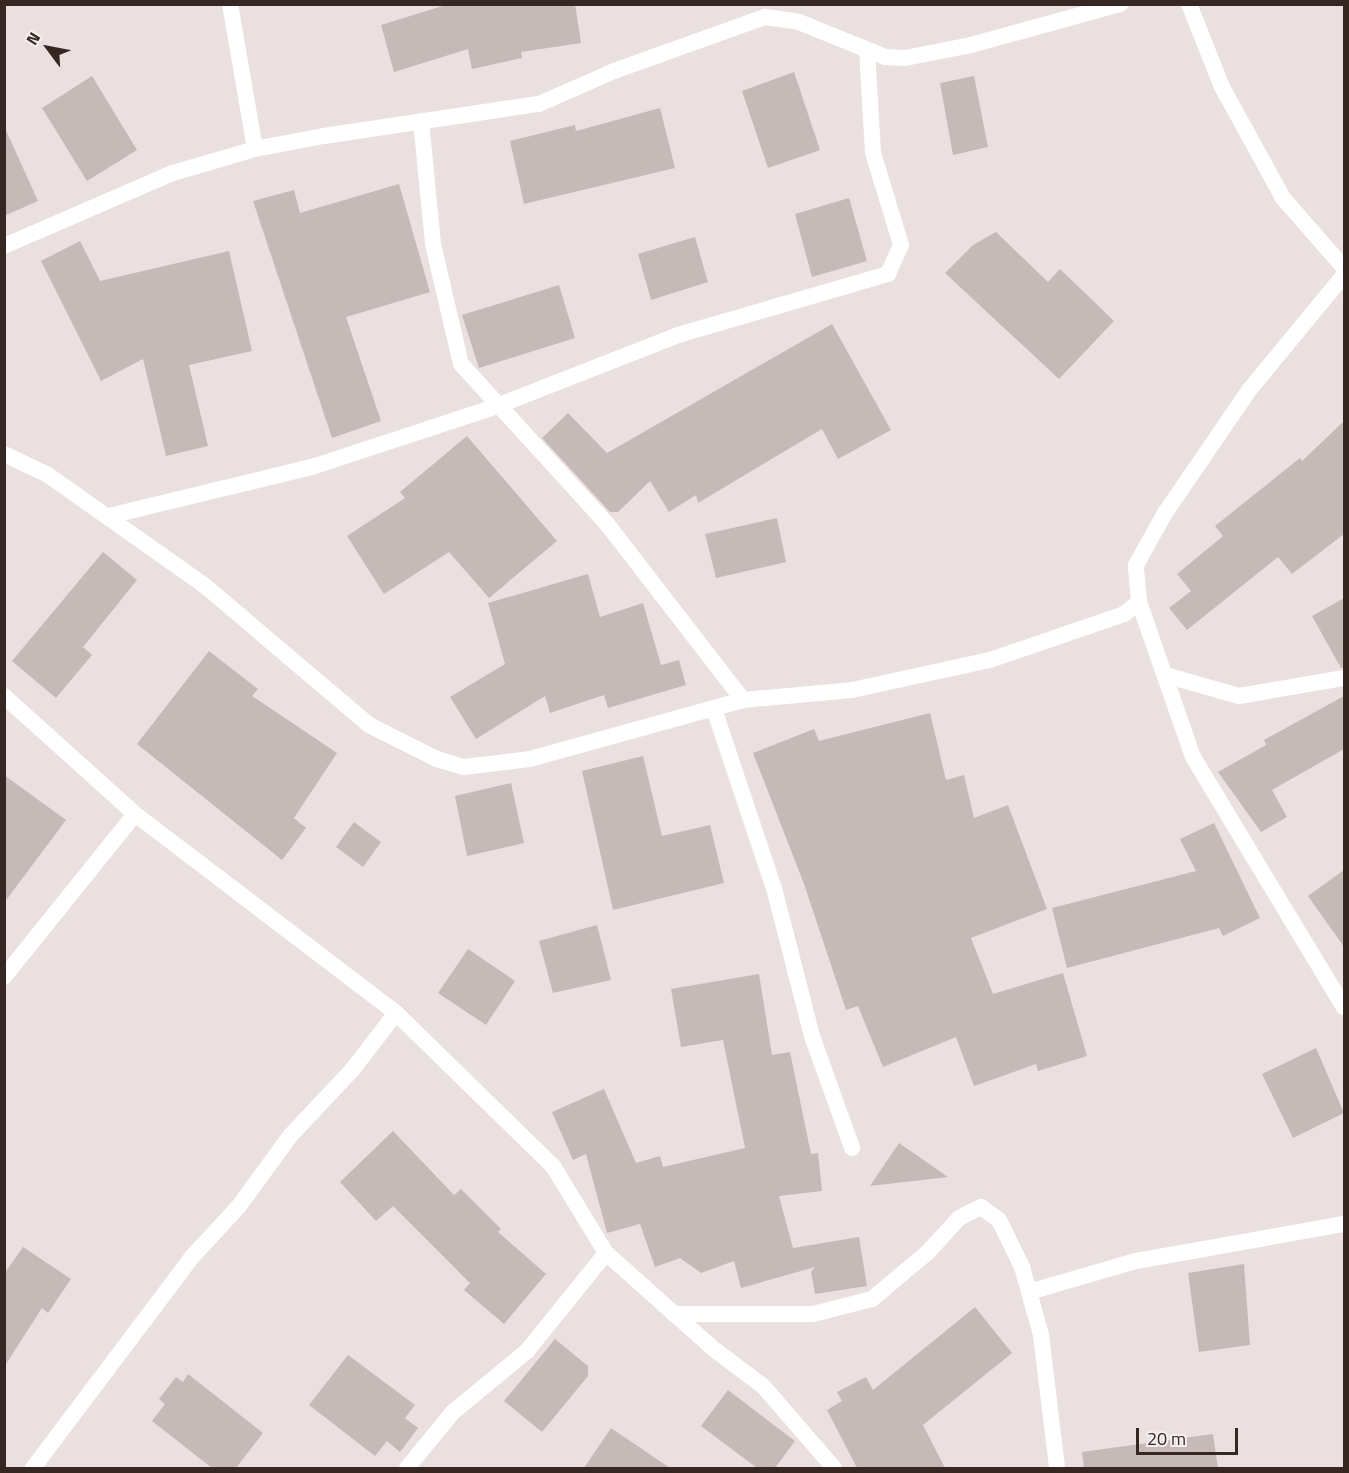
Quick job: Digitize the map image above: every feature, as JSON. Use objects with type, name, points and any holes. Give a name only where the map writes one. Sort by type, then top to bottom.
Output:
[{"type":"street","points":[[230,4],[255,149]]},
{"type":"street","points":[[4,246],[173,173],[255,149],[539,104],[614,71],[765,18],[799,22],[885,57],[905,58],[971,45],[1120,4]]},
{"type":"street","points":[[1189,4],[1222,87],[1283,198],[1344,268]]},
{"type":"street","points":[[109,516],[312,467],[496,406],[678,335],[888,274],[900,237],[873,153],[867,50]]},
{"type":"street","points":[[421,121],[433,244],[461,364],[496,406],[607,524],[743,700]]},
{"type":"street","points":[[1344,275],[1250,389],[1166,513],[1136,565],[1139,602],[1193,757],[1344,1007]]},
{"type":"street","points":[[4,454],[48,475],[204,585],[369,726],[437,759],[464,767],[530,759],[743,700],[852,690],[990,660],[1124,614],[1139,602]]},
{"type":"street","points":[[1165,675],[1239,696],[1344,678]]},
{"type":"street","points":[[4,696],[135,814],[396,1013],[553,1166],[606,1253],[674,1314],[764,1386],[834,1468]]},
{"type":"street","points":[[714,709],[774,888],[812,1036],[852,1148]]},
{"type":"street","points":[[4,977],[135,814]]},
{"type":"street","points":[[33,1468],[192,1257],[239,1206],[290,1136],[352,1070],[396,1013]]},
{"type":"street","points":[[674,1314],[813,1314],[872,1299],[928,1252],[959,1218],[981,1207],[999,1220],[1022,1267],[1041,1335],[1057,1468]]},
{"type":"street","points":[[1029,1292],[1136,1261],[1344,1224]]},
{"type":"street","points":[[407,1468],[453,1412],[527,1351],[606,1253]]},
{"type":"building","points":[[449,4],[575,4],[581,43],[521,52],[522,58],[472,69],[468,49],[394,72],[381,25]]},
{"type":"building","points":[[794,72],[820,150],[768,168],[742,91]]},
{"type":"building","points":[[92,76],[137,150],[87,181],[42,108]]},
{"type":"building","points":[[974,76],[988,147],[953,155],[940,83]]},
{"type":"building","points":[[660,108],[675,168],[524,204],[510,141],[575,125],[576,131]]},
{"type":"building","points":[[4,126],[38,201],[4,216]]},
{"type":"building","points":[[399,184],[430,292],[346,317],[381,421],[332,438],[253,201],[294,190],[300,213]]},
{"type":"building","points":[[849,198],[867,261],[812,277],[795,214]]},
{"type":"building","points":[[996,232],[1048,282],[1060,269],[1114,321],[1059,379],[945,273],[973,245]]},
{"type":"building","points":[[695,237],[708,282],[651,300],[638,254]]},
{"type":"building","points":[[80,241],[100,281],[229,251],[252,351],[189,365],[208,446],[166,456],[143,359],[101,381],[41,261]]},
{"type":"building","points":[[559,285],[575,338],[479,368],[462,315]]},
{"type":"building","points":[[832,324],[891,430],[838,459],[822,429],[698,503],[696,495],[669,512],[650,481],[618,512],[610,512],[542,438],[568,413],[607,453]]},
{"type":"building","points":[[1344,421],[1344,534],[1292,574],[1278,557],[1187,630],[1169,608],[1191,591],[1177,574],[1223,536],[1215,526],[1300,458],[1302,461]]},
{"type":"building","points":[[467,436],[557,541],[489,598],[449,552],[384,594],[347,536],[405,498],[400,492]]},
{"type":"building","points":[[777,518],[786,562],[716,578],[705,534]]},
{"type":"building","points":[[103,552],[137,580],[83,647],[92,655],[56,698],[12,661]]},
{"type":"building","points":[[588,574],[600,617],[643,603],[661,665],[679,660],[686,685],[608,708],[604,695],[550,713],[545,696],[476,739],[450,697],[505,664],[488,603]]},
{"type":"building","points":[[1344,598],[1344,668],[1341,668],[1312,616]]},
{"type":"building","points":[[209,651],[258,689],[252,696],[337,753],[294,818],[306,828],[282,860],[137,744]]},
{"type":"building","points":[[1344,696],[1344,749],[1272,790],[1287,817],[1261,832],[1218,772],[1266,745],[1264,740]]},
{"type":"building","points":[[930,713],[946,780],[964,775],[974,818],[1008,805],[1047,909],[971,938],[993,994],[1063,973],[1087,1056],[1038,1071],[1036,1064],[974,1086],[956,1037],[883,1067],[858,1006],[846,1010],[804,884],[753,753],[814,729],[819,741]]},
{"type":"building","points":[[643,756],[662,836],[710,825],[724,883],[613,910],[582,771]]},
{"type":"building","points":[[4,775],[66,820],[4,903]]},
{"type":"building","points":[[511,783],[524,843],[467,856],[455,796]]},
{"type":"building","points":[[354,822],[381,842],[363,867],[336,847]]},
{"type":"building","points":[[1214,823],[1260,918],[1223,936],[1219,928],[1067,968],[1052,908],[1196,871],[1180,839]]},
{"type":"building","points":[[1344,870],[1344,947],[1308,896]]},
{"type":"building","points":[[597,925],[611,980],[553,993],[539,941]]},
{"type":"building","points":[[468,949],[515,981],[486,1025],[438,993]]},
{"type":"building","points":[[759,974],[772,1055],[790,1052],[811,1154],[818,1153],[822,1191],[779,1196],[793,1248],[859,1237],[867,1286],[815,1294],[811,1272],[815,1267],[741,1288],[734,1261],[701,1273],[680,1258],[655,1267],[640,1224],[607,1233],[586,1154],[573,1160],[552,1112],[604,1089],[636,1163],[660,1156],[663,1167],[745,1148],[723,1040],[681,1047],[671,989]]},
{"type":"building","points":[[1316,1048],[1344,1113],[1293,1138],[1262,1074]]},
{"type":"building","points":[[393,1131],[454,1195],[461,1189],[501,1229],[498,1232],[546,1274],[504,1324],[464,1290],[470,1283],[393,1206],[376,1221],[340,1182]]},
{"type":"building","points":[[899,1143],[948,1177],[870,1186]]},
{"type":"building","points":[[23,1247],[71,1279],[48,1313],[42,1308],[4,1367],[4,1274]]},
{"type":"building","points":[[1244,1264],[1250,1345],[1199,1352],[1188,1273]]},
{"type":"building","points":[[975,1307],[1012,1353],[923,1425],[945,1468],[857,1468],[827,1410],[842,1401],[837,1392],[866,1377],[873,1390]]},
{"type":"building","points":[[555,1339],[588,1366],[588,1376],[542,1432],[504,1401]]},
{"type":"building","points":[[348,1355],[415,1405],[405,1418],[418,1428],[400,1452],[387,1441],[375,1456],[309,1405]]},
{"type":"building","points":[[188,1374],[263,1433],[236,1468],[212,1468],[152,1421],[165,1404],[159,1399],[176,1377],[183,1382]]},
{"type":"building","points":[[728,1390],[795,1441],[775,1468],[757,1468],[701,1426]]},
{"type":"building","points":[[611,1428],[670,1468],[584,1468]]},
{"type":"building","points":[[1213,1434],[1218,1468],[1084,1468],[1082,1452]]}]
